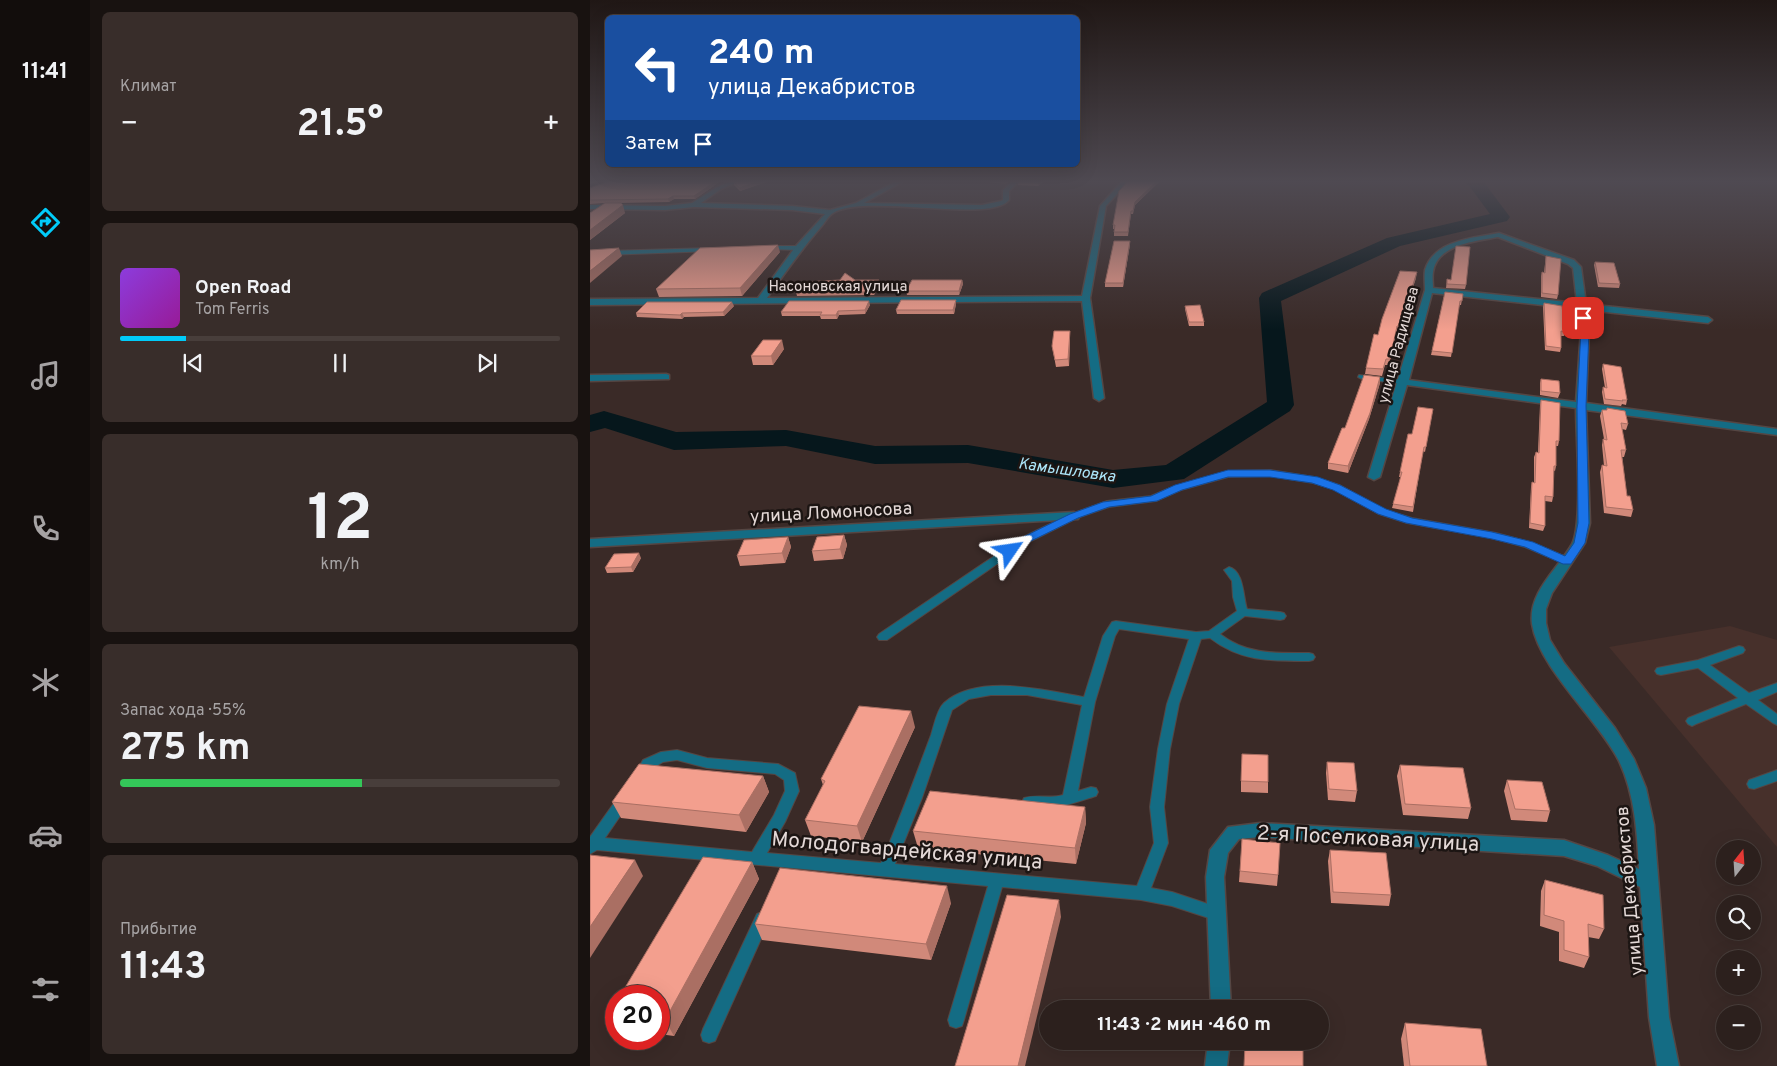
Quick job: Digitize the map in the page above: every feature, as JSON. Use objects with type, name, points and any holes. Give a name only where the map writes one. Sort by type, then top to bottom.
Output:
[{"type":"street","points":[[761,300],[814,231]]},
{"type":"street","points":[[1098,231],[1086,298],[1099,398]]},
{"type":"street","name":"улица Радищева","points":[[1374,477],[1429,290],[1429,271],[1435,258],[1443,251],[1462,242],[1499,235]]},
{"type":"street","name":"улица Декабристов","points":[[1499,235],[1571,262],[1577,267],[1585,330],[1581,406],[1584,523],[1579,543],[1545,593],[1539,609],[1539,623],[1544,640],[1559,668],[1610,732],[1626,759],[1638,788],[1645,825],[1659,1017],[1668,1066]]},
{"type":"street","points":[[1429,290],[1708,320]]},
{"type":"street","name":"Насоновская улица","points":[[590,302],[1086,298]]},
{"type":"street","points":[[590,378],[666,377]]},
{"type":"street","points":[[1403,382],[1777,432]]},
{"type":"street","name":"улица Ломоносова","points":[[590,543],[1074,516]]},
{"type":"street","name":"2-я Поселковая улица","points":[[1221,1000],[1215,877],[1219,850],[1234,832],[1260,830],[1564,848],[1602,860],[1648,882]]},
{"type":"street","points":[[1216,1066],[1218,1050]]},
{"type":"lane","points":[[761,249],[800,248]]},
{"type":"lane","points":[[590,255],[722,250]]},
{"type":"lane","points":[[1362,377],[1403,382]]},
{"type":"lane","points":[[883,637],[1025,540],[1074,516],[1107,504],[1153,499],[1178,488],[1228,474],[1270,473],[1314,480],[1336,487],[1382,512],[1400,518],[1502,538],[1529,545],[1567,561]]},
{"type":"lane","points":[[1229,570],[1237,581],[1238,597],[1243,612]]},
{"type":"lane","points":[[1069,799],[1089,702],[1109,636],[1116,624],[1196,636],[1212,634],[1243,612],[1280,616]]},
{"type":"lane","points":[[1212,634],[1225,645],[1244,653],[1261,657],[1309,657]]},
{"type":"lane","points":[[1141,893],[1161,843],[1157,807],[1164,749],[1173,704],[1196,636]]},
{"type":"lane","points":[[1661,671],[1700,664],[1739,650]]},
{"type":"lane","points":[[1700,664],[1777,720]]},
{"type":"lane","points":[[1692,721],[1777,687]]},
{"type":"lane","points":[[885,870],[920,798],[947,707],[966,696],[992,691],[1027,691],[1089,702]]},
{"type":"lane","points":[[591,845],[648,764],[661,757],[677,755],[707,763],[778,769],[790,778],[792,791],[780,818],[756,858]]},
{"type":"lane","points":[[1754,784],[1777,775]]},
{"type":"lane","points":[[1014,802],[1054,803],[1091,792]]},
{"type":"lane","name":"Молодогвардейская улица","points":[[591,845],[1141,893],[1218,914]]},
{"type":"lane","points":[[780,878],[788,861]]},
{"type":"lane","points":[[956,1020],[997,880]]},
{"type":"lane","points":[[709,1035],[768,904]]},
{"type":"shaded area","points":[[1730,626],[1777,640],[1777,847],[1609,647]]},
{"type":"building","points":[[1114,231],[1128,231],[1128,232]]},
{"type":"building","points":[[1114,241],[1130,241],[1123,283],[1105,283]]},
{"type":"building","points":[[778,245],[740,288],[656,289],[700,248]]},
{"type":"building","points":[[1456,246],[1470,247],[1466,285],[1447,284],[1447,279],[1451,280]]},
{"type":"building","points":[[619,248],[590,271],[590,250]]},
{"type":"building","points":[[1546,256],[1561,259],[1558,295],[1542,293],[1542,272],[1545,273]]},
{"type":"building","points":[[1595,262],[1614,263],[1620,284],[1599,283]]},
{"type":"building","points":[[1400,271],[1417,272],[1406,313],[1402,312],[1400,326],[1397,326],[1390,359],[1386,359],[1383,369],[1366,368],[1374,334],[1378,335]]},
{"type":"building","points":[[845,273],[855,280],[879,280],[874,292],[796,292],[804,282],[840,280]]},
{"type":"building","points":[[912,280],[962,280],[959,291],[906,291]]},
{"type":"building","points":[[1445,292],[1463,294],[1462,301],[1460,301],[1452,353],[1432,351]]},
{"type":"building","points":[[901,300],[956,300],[953,310],[896,310]]},
{"type":"building","points":[[789,301],[869,301],[865,310],[838,311],[836,315],[820,315],[822,312],[781,312]]},
{"type":"building","points":[[647,302],[732,302],[723,312],[682,313],[680,315],[636,313]]},
{"type":"building","points":[[1544,303],[1562,306],[1565,332],[1561,331],[1561,348],[1546,346]]},
{"type":"building","points":[[1200,305],[1204,322],[1189,322],[1185,306]]},
{"type":"building","points":[[1054,331],[1070,331],[1068,359],[1055,360],[1052,346]]},
{"type":"building","points":[[763,340],[782,340],[771,356],[751,356]]},
{"type":"building","points":[[1603,364],[1621,367],[1627,400],[1605,399],[1603,387],[1607,388]]},
{"type":"building","points":[[1364,375],[1380,377],[1370,413],[1348,466],[1328,463],[1342,428],[1345,428]]},
{"type":"building","points":[[1541,379],[1559,381],[1560,393],[1541,391]]},
{"type":"building","points":[[1541,400],[1560,403],[1559,441],[1556,441],[1553,497],[1545,496],[1545,526],[1530,523],[1532,482],[1535,483],[1536,452],[1539,453]]},
{"type":"building","points":[[1418,407],[1433,409],[1413,507],[1393,504],[1402,472],[1400,472],[1408,434],[1412,434]]},
{"type":"building","points":[[1607,408],[1625,411],[1628,424],[1621,423],[1626,450],[1621,450],[1627,496],[1630,496],[1633,510],[1606,507],[1602,465],[1607,466],[1603,439],[1607,440],[1602,410],[1607,410]]},
{"type":"building","points":[[844,535],[840,549],[812,551],[817,537]]},
{"type":"building","points":[[788,537],[782,553],[737,556],[744,540]]},
{"type":"building","points":[[639,553],[631,567],[605,568],[614,554]]},
{"type":"building","points":[[859,706],[911,711],[857,826],[805,820],[825,781],[821,779]]},
{"type":"building","points":[[1242,754],[1268,755],[1268,782],[1241,781]]},
{"type":"building","points":[[1327,762],[1354,763],[1357,791],[1329,789]]},
{"type":"building","points":[[639,764],[763,776],[739,815],[612,802]]},
{"type":"building","points":[[1400,765],[1463,768],[1471,808],[1405,804]]},
{"type":"building","points":[[1507,780],[1542,782],[1550,811],[1515,809]]},
{"type":"building","points":[[930,791],[1085,807],[1075,848],[913,831]]},
{"type":"building","points":[[1242,839],[1280,843],[1278,875],[1240,871]]},
{"type":"building","points":[[1330,850],[1386,853],[1391,895],[1333,892]]},
{"type":"building","points":[[590,855],[635,860],[590,927]]},
{"type":"building","points":[[703,857],[752,862],[670,1011],[670,985],[627,985]]},
{"type":"building","points":[[780,868],[947,886],[926,944],[755,924]]},
{"type":"building","points":[[1545,880],[1603,895],[1604,929],[1588,924],[1589,957],[1564,950],[1564,921],[1544,915]]},
{"type":"building","points":[[1007,895],[1059,900],[1018,1066],[955,1066]]},
{"type":"building","points":[[1405,1023],[1481,1029],[1487,1066],[1410,1066]]},
{"type":"building","points":[[1245,1050],[1303,1050],[1303,1066],[1244,1066]]},
{"type":"waterway","name":"Камышловка","points":[[590,424],[604,419],[674,441],[786,438],[875,455],[968,454],[1113,479],[1173,473],[1281,405],[1270,298],[1394,242],[1442,231]]},
{"type":"route","points":[[1010,551],[1025,540],[1074,516],[1107,504],[1153,499],[1178,488],[1228,474],[1270,473],[1314,480],[1336,487],[1382,512],[1410,521],[1492,535],[1529,545],[1567,561],[1579,543],[1584,523],[1581,406],[1585,330],[1583,318]]}]
